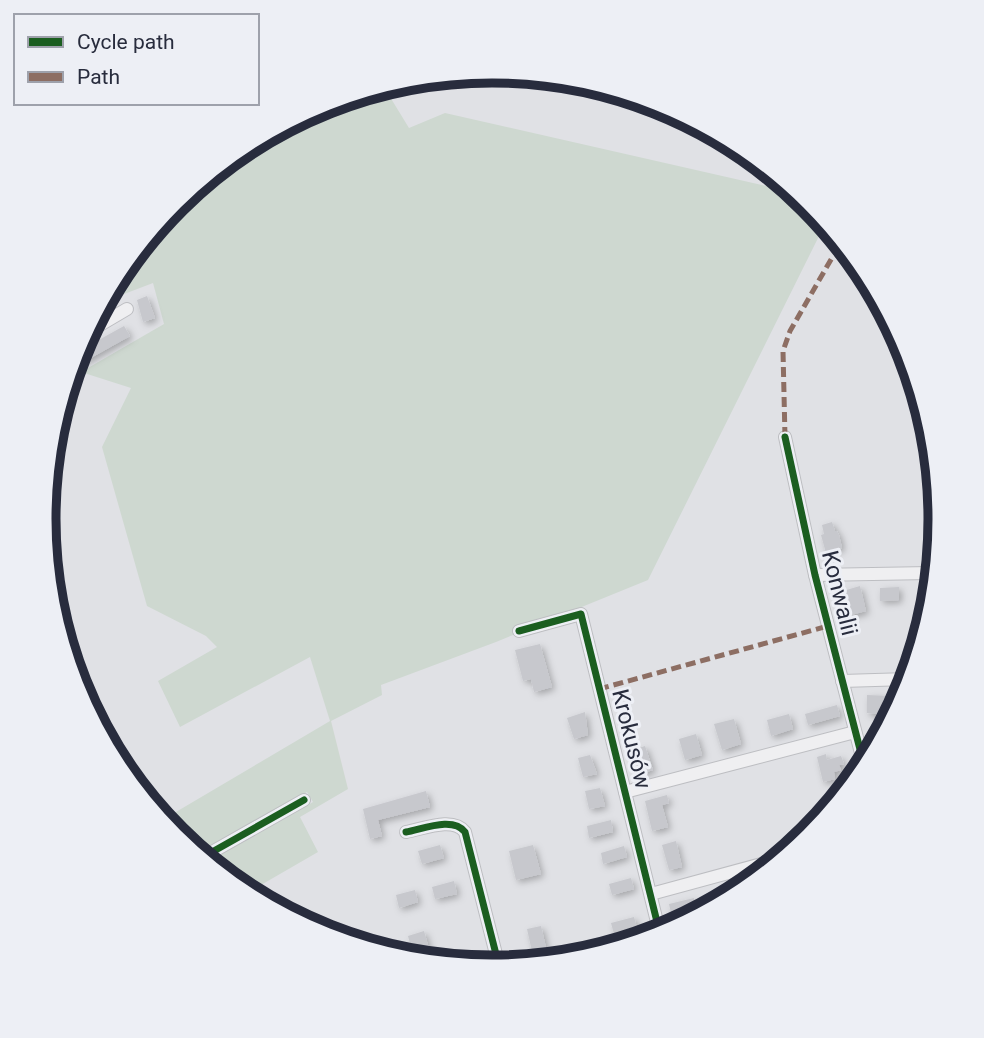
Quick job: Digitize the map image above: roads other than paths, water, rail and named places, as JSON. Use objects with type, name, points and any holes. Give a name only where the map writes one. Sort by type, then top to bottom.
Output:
[{"type":"street","points":[[102,324],[127,309]]},
{"type":"street","name":"Konwalii","points":[[785,436],[815,575],[861,752]]},
{"type":"street","points":[[815,575],[924,573]]},
{"type":"street","name":"Krokusów","points":[[519,631],[581,614],[657,923]]},
{"type":"street","points":[[842,681],[897,679]]},
{"type":"street","name":"Krokusów","points":[[625,792],[855,732]]},
{"type":"street","points":[[212,852],[304,800]]},
{"type":"street","points":[[406,832],[452,824],[461,826],[465,832],[496,955]]},
{"type":"street","points":[[650,894],[757,865]]}]
